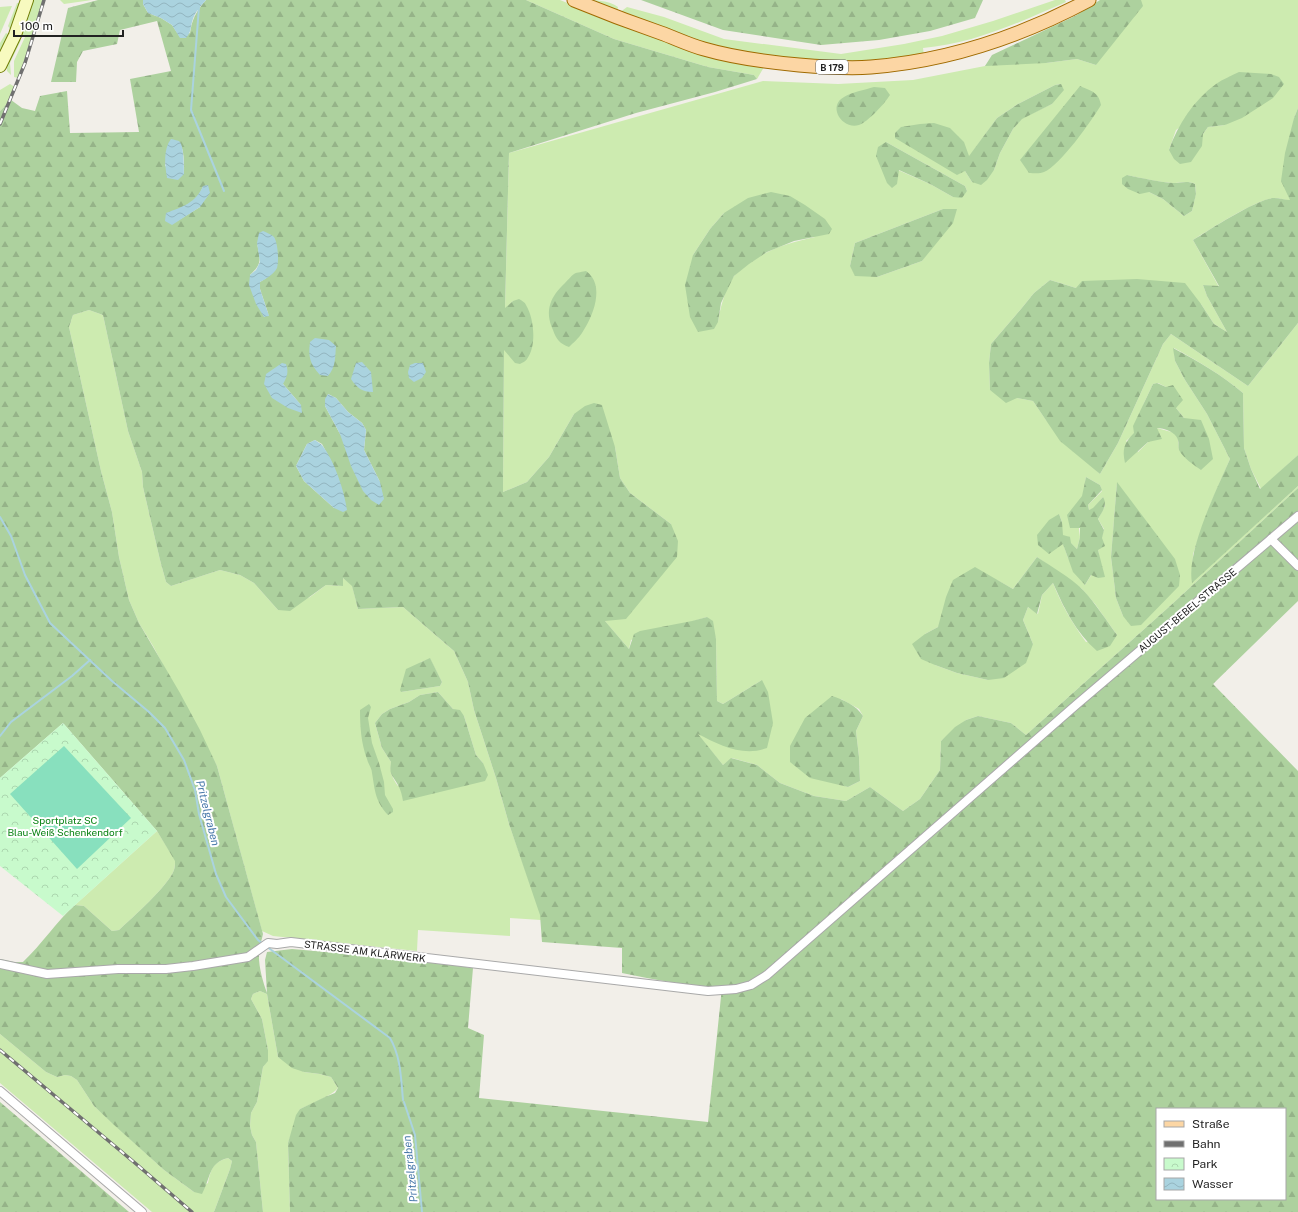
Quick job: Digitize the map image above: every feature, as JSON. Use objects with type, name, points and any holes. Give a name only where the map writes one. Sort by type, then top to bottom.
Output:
[{"type":"main road","points":[[0,66],[15,35],[27,0]]},
{"type":"main road","name":"B 179","points":[[574,0],[704,49],[764,62],[826,67],[870,67],[920,61],[961,52],[1010,37],[1055,18],[1089,0]]},
{"type":"street","name":"AUGUST-BEBEL-STRASSE","points":[[736,989],[751,985],[767,975],[1076,705],[1298,516]]},
{"type":"street","points":[[1271,539],[1298,566]]},
{"type":"street","name":"STRASSE AM KLÄRWERK","points":[[0,964],[47,974],[118,969],[166,969],[248,957],[268,943],[277,944],[291,942],[708,991],[736,989]]},
{"type":"street","points":[[0,1091],[142,1212]]},
{"type":"green space","points":[[33,0],[43,0],[18,78],[14,77],[14,61],[25,37],[21,35]]},
{"type":"green space","points":[[60,0],[92,0],[64,4]]},
{"type":"green space","points":[[98,0],[143,0],[143,4],[148,13],[161,18],[172,25],[180,37],[190,33],[195,15],[206,0],[526,0],[614,39],[708,67],[754,75],[757,79],[636,113],[509,153],[505,308],[513,301],[519,299],[525,303],[531,317],[533,340],[530,353],[526,360],[520,364],[515,363],[504,350],[503,492],[527,482],[549,457],[574,414],[585,406],[594,403],[602,405],[615,447],[620,478],[630,493],[671,524],[678,541],[677,557],[626,619],[605,621],[629,649],[634,634],[640,631],[707,617],[713,621],[716,639],[717,701],[723,704],[762,680],[768,692],[773,723],[767,748],[758,750],[740,750],[723,746],[698,734],[723,765],[731,758],[757,765],[780,783],[814,796],[846,801],[870,787],[903,811],[920,799],[940,770],[941,741],[955,727],[966,720],[978,716],[1011,723],[1026,735],[1170,606],[1298,488],[1298,601],[1213,684],[1298,771],[1298,1212],[290,1212],[288,1143],[296,1115],[300,1109],[335,1093],[338,1088],[331,1077],[292,1068],[278,1057],[267,994],[260,991],[253,994],[251,999],[262,1019],[268,1050],[268,1061],[263,1067],[257,1102],[251,1113],[250,1126],[252,1135],[256,1142],[263,1212],[214,1212],[232,1161],[228,1158],[217,1163],[213,1167],[202,1194],[194,1192],[164,1170],[94,1106],[77,1080],[71,1076],[65,1075],[57,1077],[46,1072],[0,1034],[0,959],[23,962],[75,905],[84,906],[112,931],[119,930],[150,901],[165,884],[171,876],[175,866],[175,861],[157,831],[63,723],[0,778],[0,111],[11,100],[22,108],[35,111],[40,96],[67,91],[70,133],[139,132],[130,79],[171,71],[157,21],[120,30],[117,44],[83,51],[77,62],[76,82],[51,82],[68,8]],"holes":[[[178,141],[183,152],[184,174],[165,166],[166,160]],[[203,186],[200,207],[172,224],[183,207],[192,202],[200,194]],[[257,243],[269,276],[260,282],[260,289],[269,316],[250,275],[257,267],[260,260]],[[89,310],[103,315],[128,431],[142,472],[143,487],[166,582],[171,586],[220,570],[240,575],[254,583],[278,610],[290,611],[326,585],[343,586],[343,578],[352,586],[358,609],[403,607],[454,651],[468,682],[474,710],[509,824],[540,915],[542,942],[622,948],[622,973],[672,982],[722,987],[708,1122],[479,1098],[484,1035],[468,1028],[473,968],[417,960],[292,949],[267,952],[265,960],[267,993],[259,962],[259,951],[263,934],[217,766],[180,693],[139,623],[129,600],[119,557],[112,512],[101,471],[69,327],[73,315]],[[266,374],[283,384],[301,405]],[[328,394],[336,398],[348,412],[362,423],[366,430],[364,450],[380,482],[340,434],[325,406]],[[315,440],[322,444],[333,465],[334,508],[304,481],[296,466],[307,444]]]},
{"type":"green space","points":[[526,0],[560,0],[590,12],[764,67],[757,79],[754,75],[708,67],[614,39]]},
{"type":"green space","points":[[583,0],[610,3],[618,7],[617,12],[619,13],[627,7],[664,17],[724,39],[841,54],[904,44],[942,36],[1055,0],[1065,0],[1066,2],[1014,24],[978,37],[942,46],[923,48],[924,56],[885,61],[845,63],[777,59],[744,53],[679,35],[615,13]]},
{"type":"green space","points":[[641,0],[983,0],[975,18],[930,31],[879,40],[821,45],[723,30]]},
{"type":"green space","points":[[1100,0],[1141,0],[1143,6],[1096,65],[1077,59],[1046,63],[985,66],[992,55],[1075,16]]},
{"type":"green space","points":[[1115,0],[1298,0],[1298,108],[1294,118],[1290,201],[1275,198],[1257,203],[1193,240],[1219,287],[1203,285],[1207,296],[1227,332],[1214,324],[1201,304],[1076,288],[1050,280],[1034,293],[991,344],[989,363],[990,390],[1033,401],[1046,420],[1100,474],[1118,443],[1163,344],[1171,334],[1248,386],[1298,323],[1298,455],[1261,489],[1251,469],[1244,448],[1243,393],[1227,380],[1174,348],[1175,361],[1185,380],[1207,414],[1230,459],[1211,503],[1193,554],[1192,582],[1298,486],[1298,488],[1170,606],[1026,735],[1011,723],[978,716],[966,720],[941,741],[940,770],[920,799],[903,811],[870,787],[846,801],[814,796],[780,783],[757,765],[732,758],[723,765],[697,734],[762,680],[723,704],[717,701],[716,639],[707,617],[631,640],[629,649],[604,620],[626,618],[671,524],[630,493],[620,478],[615,447],[574,414],[549,457],[527,482],[503,492],[504,349],[513,301],[505,309],[509,153],[763,81],[838,84],[913,80],[985,66],[997,54],[1046,63],[1077,59],[1096,65]],"holes":[[[1256,74],[1271,74],[1225,125],[1208,127],[1203,134],[1169,150],[1176,130]],[[1061,84],[1052,104],[1022,118],[1013,129],[1000,153],[994,170],[972,182],[965,171],[969,157],[997,118],[1018,104],[1055,85]],[[886,142],[965,186],[967,191],[953,197],[930,184],[898,170]],[[1127,175],[1161,182],[1187,182],[1195,184],[1196,193],[1192,211],[1184,216],[1163,199],[1149,192]],[[943,209],[956,209],[922,261],[877,277],[850,266],[855,243]],[[724,213],[815,237],[793,242],[772,250],[743,267],[732,279],[726,291],[718,322],[693,255],[710,229]],[[1158,383],[1166,387],[1176,408],[1184,418],[1179,450],[1178,439],[1175,433],[1157,428],[1148,442],[1138,452],[1126,441],[1135,433],[1144,403],[1153,384]],[[1086,477],[1100,485],[1102,491],[1088,505],[1089,510],[1093,509],[1103,497],[1105,506],[1098,519],[1104,529],[1098,550],[1100,561],[1085,585],[1068,558],[1063,543],[1059,514],[1062,522],[1062,535],[1077,549],[1080,537],[1076,505],[1083,496]],[[1117,483],[1123,616],[1116,598],[1111,557]],[[1037,557],[1082,589],[1095,604],[1117,635],[1086,642],[1068,614],[1053,583],[1042,595],[1038,614],[1028,607],[1023,620],[1033,644],[988,680],[957,673],[935,665],[925,634],[938,627],[997,580],[1013,589]],[[841,699],[859,709],[863,716],[856,731],[860,781],[848,787],[831,782]]]},
{"type":"green space","points":[[17,3],[21,3],[11,31],[8,26]]},
{"type":"green space","points":[[12,6],[0,34],[0,7]]},
{"type":"green space","points":[[6,33],[8,34],[0,54],[0,43]]},
{"type":"green space","points":[[19,39],[21,40],[10,63],[11,75],[7,71],[7,66]]},
{"type":"green space","points":[[1239,72],[1271,74],[1279,77],[1284,84],[1273,98],[1242,118],[1225,125],[1208,127],[1203,134],[1202,146],[1191,162],[1180,164],[1174,159],[1169,150],[1182,122],[1194,105],[1208,90],[1221,81]]},
{"type":"green space","points":[[10,84],[15,87],[7,104],[0,111],[0,90]]},
{"type":"green space","points":[[1061,84],[1064,90],[1052,104],[1022,119],[1013,129],[1000,153],[994,170],[987,180],[981,185],[972,182],[965,171],[957,175],[895,138],[895,133],[901,127],[934,123],[950,128],[964,142],[969,156],[997,118],[1018,104],[1055,85]]},
{"type":"green space","points":[[1080,86],[1096,95],[1101,105],[1091,121],[1067,152],[1051,168],[1044,172],[1029,173],[1020,160]]},
{"type":"green space","points":[[874,87],[885,88],[890,95],[876,112],[859,125],[853,126],[842,121],[837,111],[839,101],[851,94]]},
{"type":"green space","points":[[1298,108],[1298,323],[1248,386],[1171,334],[1163,344],[1118,443],[1100,474],[1060,441],[1033,401],[1017,398],[1006,403],[990,390],[989,363],[991,344],[1034,293],[1050,280],[1076,288],[1082,281],[1137,279],[1185,283],[1214,324],[1227,332],[1207,296],[1203,285],[1219,286],[1193,240],[1257,203],[1274,198],[1290,200],[1281,181],[1285,153]]},
{"type":"green space","points":[[886,142],[965,186],[967,191],[962,198],[953,197],[930,184],[899,170],[897,184],[892,188],[887,183],[876,156],[878,147]]},
{"type":"green space","points":[[1127,175],[1162,182],[1187,182],[1195,184],[1196,194],[1192,211],[1184,216],[1163,199],[1149,192],[1140,194],[1128,189],[1122,184],[1122,178]]},
{"type":"green space","points":[[771,192],[790,196],[805,205],[825,219],[832,229],[829,234],[794,241],[767,252],[749,264],[734,276],[721,303],[718,322],[714,329],[698,332],[690,317],[685,285],[693,255],[710,229],[724,213],[748,198]]},
{"type":"green space","points":[[943,209],[957,209],[953,223],[922,261],[877,277],[855,276],[850,266],[855,243]]},
{"type":"green space","points":[[586,271],[592,277],[595,284],[596,301],[586,326],[579,337],[569,347],[561,343],[554,333],[549,316],[550,304],[560,288],[574,274]]},
{"type":"green space","points":[[89,310],[103,315],[128,431],[142,472],[143,487],[166,582],[171,586],[220,570],[240,575],[254,583],[278,610],[310,597],[326,585],[343,586],[343,578],[352,585],[358,609],[403,607],[454,651],[468,682],[474,710],[509,824],[541,915],[541,920],[510,918],[510,936],[418,930],[417,951],[273,936],[262,931],[217,766],[153,646],[139,623],[129,600],[119,557],[112,512],[101,471],[69,327],[73,315]],"holes":[[[430,659],[442,682],[440,686],[401,692],[421,662]],[[438,692],[453,709],[464,716],[476,755],[483,763],[398,786],[392,775],[391,762],[382,748],[375,723],[382,714],[390,709],[409,702],[420,695]]]},
{"type":"green space","points":[[1173,348],[1210,369],[1243,393],[1244,448],[1260,489],[1298,455],[1298,486],[1192,583],[1191,570],[1198,538],[1230,459],[1207,414],[1185,380],[1175,361]]},
{"type":"green space","points":[[1157,383],[1166,387],[1173,385],[1183,400],[1176,408],[1184,418],[1201,420],[1209,439],[1213,459],[1201,470],[1183,456],[1179,449],[1177,437],[1169,431],[1160,428],[1157,428],[1162,439],[1148,442],[1125,463],[1124,450],[1128,440],[1134,433],[1133,426],[1153,384]]},
{"type":"green space","points":[[1086,477],[1100,485],[1102,490],[1088,505],[1089,510],[1093,508],[1103,497],[1105,503],[1098,519],[1104,530],[1102,538],[1105,546],[1098,550],[1105,577],[1098,578],[1091,575],[1085,585],[1073,572],[1063,544],[1049,554],[1038,545],[1037,535],[1049,520],[1059,514],[1062,522],[1063,535],[1070,537],[1071,543],[1077,549],[1080,537],[1080,528],[1070,528],[1067,515],[1082,496]]},
{"type":"green space","points":[[1117,482],[1175,559],[1180,575],[1179,586],[1141,625],[1131,626],[1123,616],[1116,598],[1111,557]]},
{"type":"green space","points":[[1037,557],[1061,572],[1083,590],[1117,635],[1110,646],[1097,651],[1090,644],[1071,620],[1053,583],[1042,595],[1037,614],[1028,607],[1023,620],[1033,644],[1026,663],[1004,678],[988,680],[957,673],[921,659],[912,644],[925,634],[938,627],[946,597],[953,580],[975,567],[1013,589]]},
{"type":"green space","points":[[430,658],[442,682],[440,686],[401,692],[400,690],[406,669]]},
{"type":"green space","points":[[438,692],[453,709],[460,710],[464,716],[476,755],[483,763],[488,775],[485,781],[403,801],[400,789],[391,772],[391,762],[382,748],[375,723],[382,714],[390,709],[409,702],[420,695]]},
{"type":"green space","points":[[832,696],[853,706],[863,716],[856,731],[860,781],[848,787],[810,778],[790,762],[790,746],[805,718]]},
{"type":"green space","points":[[369,704],[371,707],[368,718],[372,743],[384,782],[385,795],[393,809],[393,812],[388,815],[380,805],[376,796],[372,771],[362,741],[360,710]]},
{"type":"green space","name":"Sportplatz SC Blau-Weiß Schenkendorf","points":[[63,723],[157,831],[63,916],[0,866],[0,778]]},
{"type":"green space","points":[[64,746],[131,818],[77,869],[10,794]]},
{"type":"green space","points":[[157,831],[175,860],[174,870],[158,892],[119,930],[112,931],[84,906],[75,905]]},
{"type":"green space","points":[[260,991],[267,994],[278,1057],[304,1072],[331,1077],[338,1088],[326,1097],[300,1109],[288,1143],[290,1212],[263,1212],[256,1142],[252,1135],[250,1126],[251,1113],[257,1102],[263,1067],[268,1060],[268,1050],[262,1019],[251,999],[253,994]]},
{"type":"green space","points":[[0,1034],[46,1072],[57,1077],[65,1075],[71,1076],[77,1080],[94,1106],[164,1170],[194,1192],[208,1183],[210,1174],[216,1164],[228,1158],[232,1161],[214,1212],[152,1212],[0,1083]]},
{"type":"green space","points":[[0,1102],[129,1212],[0,1212]]},
{"type":"water","points":[[143,0],[206,0],[195,14],[188,36],[186,38],[180,38],[172,25],[161,18],[148,13],[143,4]]},
{"type":"water","points":[[171,139],[180,142],[184,158],[184,174],[178,180],[167,178],[165,163],[166,153],[168,143]]},
{"type":"water","points":[[208,185],[210,193],[200,207],[172,225],[165,221],[166,213],[188,204],[197,197],[203,186]]},
{"type":"water","points":[[263,231],[274,237],[278,257],[278,265],[276,270],[260,282],[260,289],[269,316],[264,317],[256,304],[249,285],[250,275],[256,270],[260,262],[257,243],[259,233]]},
{"type":"water","points":[[315,338],[329,340],[336,346],[334,365],[328,376],[320,375],[310,360],[310,342]]},
{"type":"water","points":[[362,362],[371,372],[373,392],[360,389],[351,379],[356,363]]},
{"type":"water","points":[[282,363],[286,364],[287,370],[283,384],[301,405],[302,413],[288,408],[272,398],[264,384],[266,374]]},
{"type":"water","points":[[415,363],[423,363],[426,372],[422,378],[414,382],[409,378],[408,372],[410,365]]},
{"type":"water","points":[[328,394],[336,398],[348,412],[362,423],[366,430],[364,450],[380,482],[384,499],[379,505],[371,500],[363,491],[351,466],[340,434],[325,406],[325,399]]},
{"type":"water","points":[[315,440],[322,445],[327,452],[338,476],[347,510],[343,512],[334,508],[304,481],[296,466],[307,444]]},
{"type":"waterway","points":[[199,7],[191,110],[224,191]]},
{"type":"waterway","name":"Pritzelgraben","points":[[0,517],[11,536],[25,575],[50,623],[165,728],[184,760],[195,790],[199,814],[216,874],[226,897],[258,940],[263,944]]},
{"type":"waterway","points":[[0,736],[11,722],[72,676],[90,660]]},
{"type":"waterway","name":"Pritzelgraben","points":[[266,946],[390,1038],[394,1045],[398,1060],[403,1100]]},
{"type":"waterway","name":"Pritzelgraben","points":[[404,1102],[415,1135],[422,1212]]},
{"type":"railway","points":[[0,124],[25,63],[44,0]]},
{"type":"railway","points":[[0,1050],[192,1212]]}]
